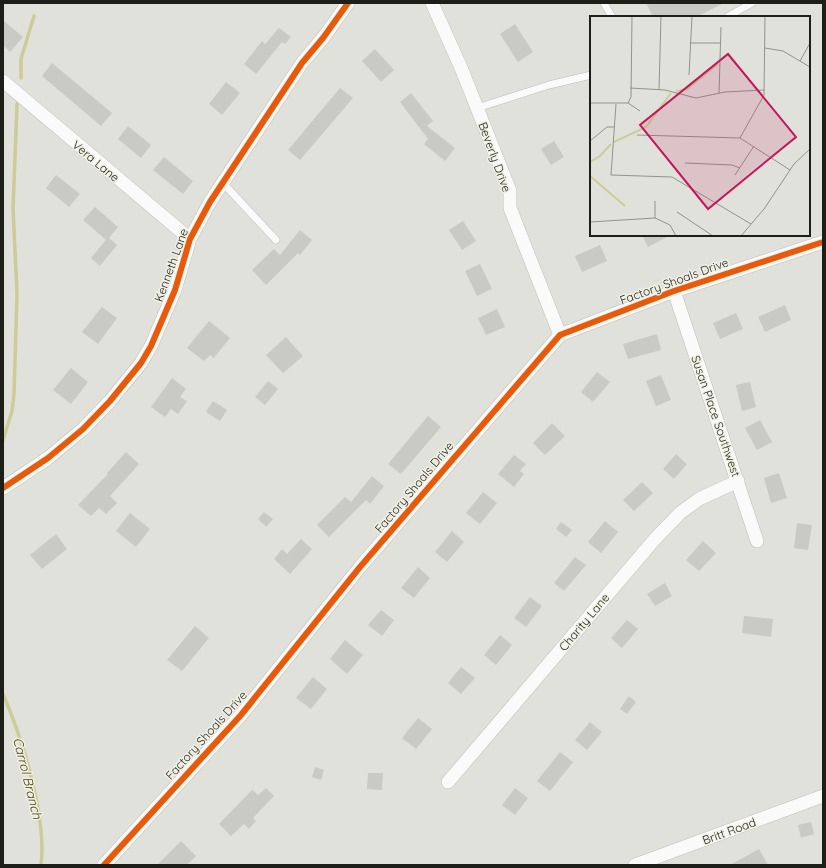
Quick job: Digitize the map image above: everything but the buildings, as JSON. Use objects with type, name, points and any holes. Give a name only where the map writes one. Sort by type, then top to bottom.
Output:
[{"type":"street","name":"Kenneth Lane","points":[[3,488],[48,458],[83,429],[110,401],[142,363],[175,290],[190,239],[210,202],[302,62],[323,38],[348,3]]},
{"type":"street","name":"Beverly Drive","points":[[432,3],[477,108],[510,191],[510,208],[560,335]]},
{"type":"street","name":"Vera Lane","points":[[3,81],[190,239]]},
{"type":"street","name":"Factory Shoals Drive","points":[[104,865],[241,715],[360,567],[560,335],[674,291],[823,242]]},
{"type":"street","name":"Susan Place Southwest","points":[[674,291],[757,541]]},
{"type":"street","name":"Charity Lane","points":[[448,782],[654,540],[680,513],[699,499],[738,481]]},
{"type":"street","name":"Britt Road","points":[[635,865],[823,796]]},
{"type":"lane","points":[[604,3],[611,16]]},
{"type":"lane","points":[[729,16],[752,3]]},
{"type":"lane","points":[[477,108],[548,85],[590,75]]},
{"type":"lane","points":[[223,183],[276,240]]},
{"type":"waterway","points":[[21,78],[21,59],[34,16]]},
{"type":"waterway","points":[[3,440],[12,411],[14,394],[17,293],[13,209],[17,104]]},
{"type":"waterway","name":"Carrol Branch","points":[[3,694],[25,755],[37,801],[42,846],[41,865]]},
{"type":"cycle path","points":[[3,488],[48,458],[83,429],[110,401],[141,363],[151,346],[175,290],[190,239],[210,202],[302,63],[323,38],[348,3]]},
{"type":"cycle path","points":[[104,865],[241,715],[360,567],[560,335],[674,291],[823,242]]}]
